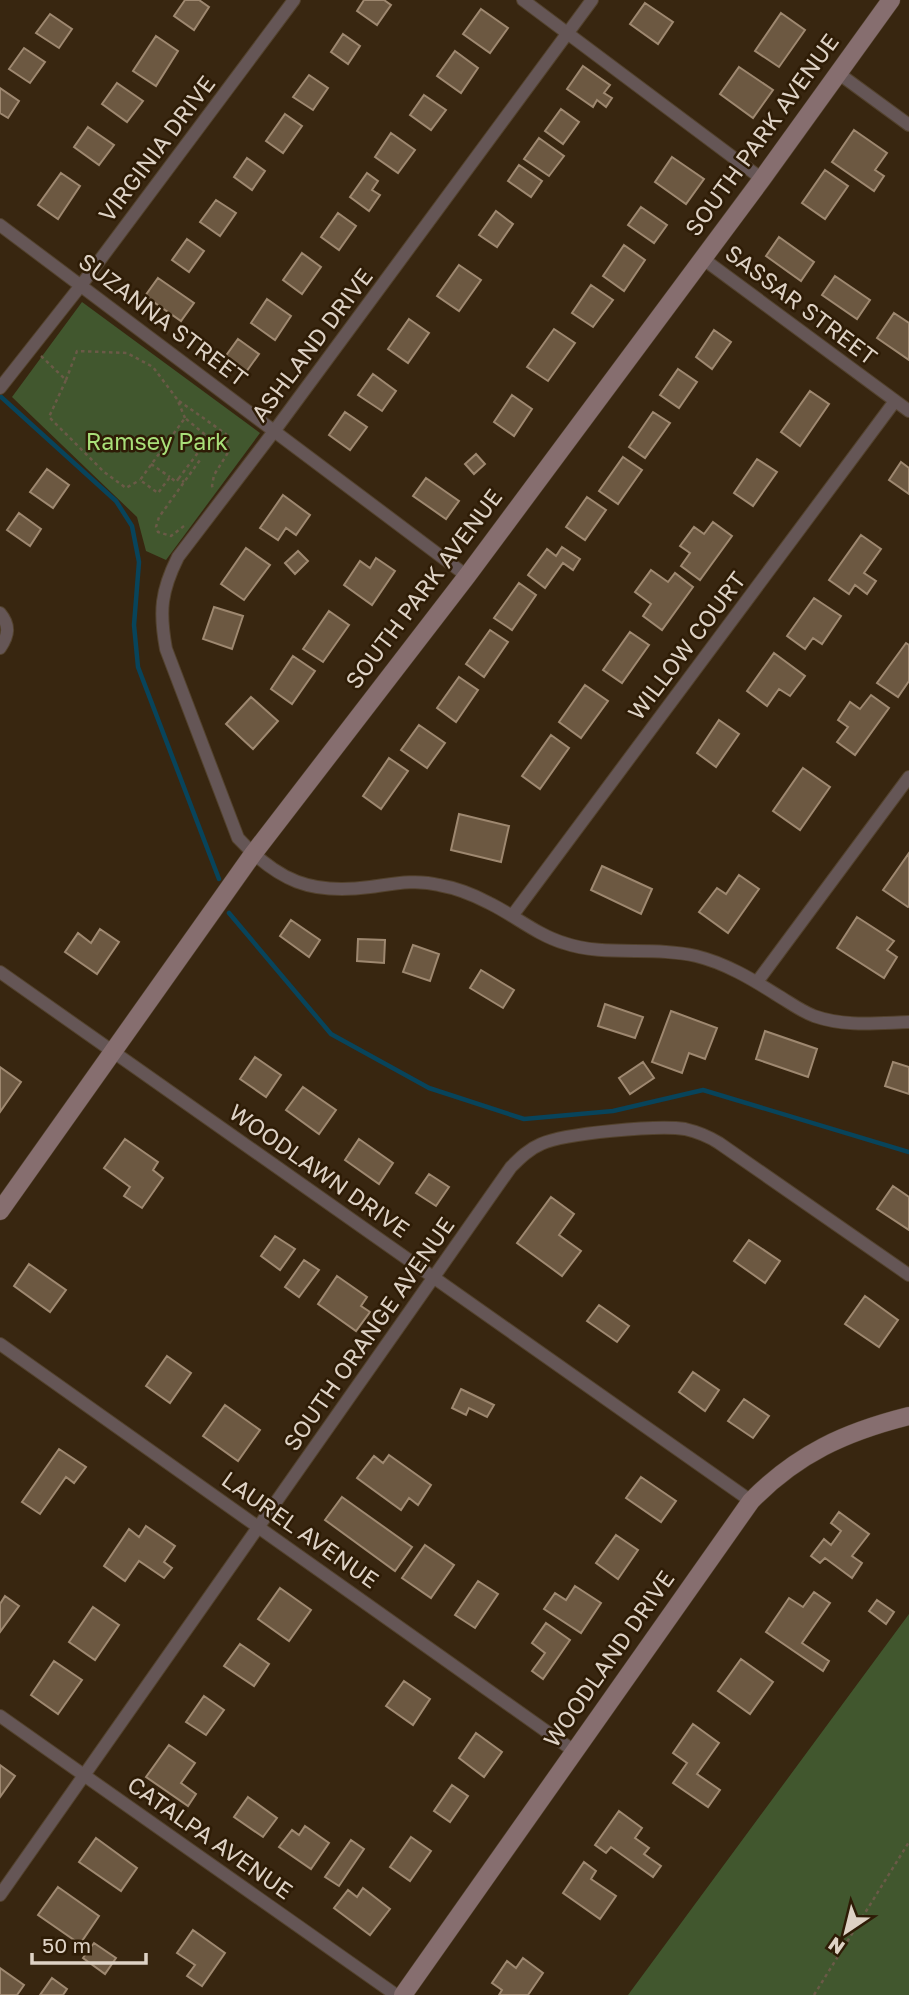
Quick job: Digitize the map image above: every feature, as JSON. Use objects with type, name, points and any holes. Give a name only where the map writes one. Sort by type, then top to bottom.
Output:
[{"type":"street","name":"VIRGINIA DRIVE","points":[[1,387],[82,284],[294,0]]},
{"type":"street","points":[[523,0],[762,179]]},
{"type":"street","name":"ASHLAND DRIVE","points":[[253,854],[238,838],[166,649],[161,603],[168,578],[178,557],[592,0]]},
{"type":"street","name":"SOUTH PARK AVENUE","points":[[0,1211],[253,854],[467,576],[762,179],[891,0]]},
{"type":"street","points":[[838,73],[909,125]]},
{"type":"street","name":"SUZANNA STREET","points":[[0,225],[82,284],[467,576]]},
{"type":"street","name":"SASSAR STREET","points":[[702,258],[909,411]]},
{"type":"street","name":"WILLOW COURT","points":[[512,916],[895,401]]},
{"type":"street","points":[[0,612],[8,632],[0,648]]},
{"type":"street","points":[[757,982],[909,777]]},
{"type":"street","points":[[253,854],[292,881],[313,887],[358,888],[407,882],[437,884],[489,902],[562,943],[582,948],[659,951],[712,961],[757,982],[812,1015],[838,1023],[909,1022]]},
{"type":"street","name":"WOODLAWN DRIVE","points":[[0,972],[751,1501]]},
{"type":"street","name":"SOUTH ORANGE AVENUE","points":[[0,1895],[511,1167],[531,1150],[560,1137],[665,1128],[701,1133],[909,1275]]},
{"type":"street","name":"LAUREL AVENUE","points":[[0,1344],[574,1751]]},
{"type":"street","name":"WOODLAND DRIVE","points":[[403,1995],[751,1501],[773,1479],[816,1449],[848,1434],[909,1416]]},
{"type":"street","name":"CATALPA AVENUE","points":[[0,1716],[396,1995]]},
{"type":"path","points":[[32,349],[66,380]]},
{"type":"path","points":[[151,464],[176,482],[209,438],[185,418],[177,399],[153,367],[127,354],[77,351],[49,417],[104,472],[126,488],[140,480],[151,464],[185,418]]},
{"type":"path","points":[[177,399],[226,434],[229,451],[214,475],[212,486],[224,496]]},
{"type":"path","points":[[190,528],[185,525],[171,536],[158,531],[156,527],[159,517],[200,460]]},
{"type":"path","points":[[140,480],[158,493],[170,477]]},
{"type":"path","points":[[179,478],[184,482]]},
{"type":"path","points":[[814,1995],[909,1842]]},
{"type":"green space","name":"Ramsey Park","points":[[82,302],[260,433],[166,560],[146,551],[137,517],[12,397]]},
{"type":"green space","points":[[909,1614],[909,1995],[628,1995]]},
{"type":"building","points":[[185,0],[199,0],[209,7],[194,30],[174,16]]},
{"type":"building","points":[[364,0],[384,0],[391,5],[377,25],[357,11]]},
{"type":"building","points":[[645,3],[673,22],[658,44],[630,24]]},
{"type":"building","points":[[481,9],[508,28],[490,53],[463,34]]},
{"type":"building","points":[[781,13],[805,30],[779,67],[755,51]]},
{"type":"building","points":[[50,14],[72,29],[59,48],[36,33]]},
{"type":"building","points":[[343,34],[360,46],[348,64],[331,52]]},
{"type":"building","points":[[156,36],[178,51],[156,86],[133,71]]},
{"type":"building","points":[[24,48],[45,62],[30,83],[9,69]]},
{"type":"building","points":[[455,51],[478,68],[461,93],[437,76]]},
{"type":"building","points":[[583,66],[610,85],[604,93],[612,98],[606,107],[597,100],[593,107],[567,89]]},
{"type":"building","points":[[739,67],[773,90],[753,118],[720,94]]},
{"type":"building","points":[[309,75],[328,88],[313,110],[293,97]]},
{"type":"building","points":[[117,83],[143,101],[127,122],[102,104]]},
{"type":"building","points":[[0,88],[19,101],[8,118],[0,113]]},
{"type":"building","points":[[424,95],[446,110],[431,130],[410,115]]},
{"type":"building","points":[[561,109],[579,122],[563,144],[545,131]]},
{"type":"building","points":[[285,114],[302,126],[283,153],[266,141]]},
{"type":"building","points":[[88,127],[114,145],[99,165],[74,147]]},
{"type":"building","points":[[854,130],[887,153],[875,170],[884,176],[874,191],[832,162]]},
{"type":"building","points":[[391,133],[415,150],[398,173],[375,157]]},
{"type":"building","points":[[539,138],[564,156],[549,176],[524,159]]},
{"type":"building","points":[[672,157],[704,179],[686,204],[655,182]]},
{"type":"building","points":[[247,158],[265,171],[252,190],[234,177]]},
{"type":"building","points":[[519,165],[542,181],[531,197],[508,181]]},
{"type":"building","points":[[825,170],[848,186],[825,219],[802,203]]},
{"type":"building","points":[[61,173],[80,186],[58,219],[38,205]]},
{"type":"building","points":[[367,173],[378,181],[372,190],[380,195],[369,211],[350,197]]},
{"type":"building","points":[[216,200],[236,213],[220,236],[200,222]]},
{"type":"building","points":[[641,207],[667,225],[654,243],[628,225]]},
{"type":"building","points":[[496,211],[513,224],[497,247],[479,235]]},
{"type":"building","points":[[338,213],[356,226],[339,250],[321,237]]},
{"type":"building","points":[[779,237],[814,262],[801,281],[766,256]]},
{"type":"building","points":[[187,239],[204,251],[189,272],[172,260]]},
{"type":"building","points":[[624,245],[645,260],[624,291],[603,276]]},
{"type":"building","points":[[302,253],[321,267],[302,294],[283,280]]},
{"type":"building","points":[[459,265],[481,280],[459,311],[437,296]]},
{"type":"building","points":[[835,276],[870,300],[857,319],[822,295]]},
{"type":"building","points":[[158,278],[194,303],[181,321],[145,296]]},
{"type":"building","points":[[591,285],[613,300],[593,327],[572,313]]},
{"type":"building","points":[[267,299],[291,316],[275,340],[251,323]]},
{"type":"building","points":[[894,313],[909,323],[909,360],[877,338]]},
{"type":"building","points":[[409,319],[429,333],[408,363],[388,349]]},
{"type":"building","points":[[554,329],[575,343],[548,381],[527,367]]},
{"type":"building","points":[[714,330],[731,342],[712,369],[696,357]]},
{"type":"building","points":[[238,339],[259,354],[246,372],[225,357]]},
{"type":"building","points":[[678,369],[697,382],[679,408],[660,395]]},
{"type":"building","points":[[373,374],[396,391],[382,411],[358,395]]},
{"type":"building","points":[[810,391],[829,404],[800,446],[781,432]]},
{"type":"building","points":[[512,395],[532,409],[514,436],[494,422]]},
{"type":"building","points":[[345,412],[367,427],[350,450],[329,435]]},
{"type":"building","points":[[653,412],[670,423],[645,458],[629,447]]},
{"type":"building","points":[[476,454],[485,464],[474,474],[465,464]]},
{"type":"building","points":[[623,457],[642,470],[618,504],[599,491]]},
{"type":"building","points":[[757,459],[777,472],[753,506],[734,493]]},
{"type":"building","points":[[901,462],[909,468],[909,494],[889,480]]},
{"type":"building","points":[[47,469],[69,485],[53,508],[30,492]]},
{"type":"building","points":[[426,478],[459,501],[446,519],[413,496]]},
{"type":"building","points":[[283,495],[310,515],[296,535],[286,528],[278,540],[260,528]]},
{"type":"building","points":[[587,497],[606,510],[585,540],[566,527]]},
{"type":"building","points":[[19,513],[41,529],[30,546],[7,530]]},
{"type":"building","points":[[713,522],[732,536],[700,580],[681,566],[690,553],[680,546],[694,527],[704,534]]},
{"type":"building","points":[[861,535],[881,549],[864,573],[876,581],[867,594],[855,585],[849,594],[829,580]]},
{"type":"building","points":[[562,547],[580,559],[573,570],[563,563],[545,588],[528,575],[547,549],[556,556]]},
{"type":"building","points":[[246,548],[270,565],[244,600],[221,584]]},
{"type":"building","points":[[298,551],[308,561],[295,574],[285,563]]},
{"type":"building","points":[[376,558],[395,571],[372,605],[344,585],[360,561],[370,568]]},
{"type":"building","points":[[651,570],[668,582],[675,573],[693,587],[662,630],[643,616],[651,604],[635,592]]},
{"type":"building","points":[[519,583],[536,595],[512,630],[494,618]]},
{"type":"building","points":[[814,598],[841,616],[822,644],[813,638],[805,649],[787,636]]},
{"type":"building","points":[[214,607],[243,616],[232,649],[203,639]]},
{"type":"building","points":[[329,611],[349,625],[323,662],[303,649]]},
{"type":"building","points":[[490,630],[508,642],[484,677],[466,664]]},
{"type":"building","points":[[630,632],[649,645],[622,683],[603,670]]},
{"type":"building","points":[[906,643],[909,645],[909,681],[898,697],[877,683]]},
{"type":"building","points":[[774,653],[805,676],[790,696],[779,689],[767,706],[747,691]]},
{"type":"building","points":[[293,656],[315,671],[292,704],[271,689]]},
{"type":"building","points":[[459,677],[478,690],[456,722],[437,708]]},
{"type":"building","points":[[585,685],[608,701],[581,738],[559,722]]},
{"type":"building","points":[[871,695],[889,708],[855,755],[837,742],[848,727],[838,720],[850,702],[860,709]]},
{"type":"building","points":[[251,697],[278,721],[253,749],[226,724]]},
{"type":"building","points":[[719,720],[739,734],[716,767],[697,753]]},
{"type":"building","points":[[419,725],[445,743],[427,768],[401,750]]},
{"type":"building","points":[[551,735],[569,748],[540,789],[522,776]]},
{"type":"building","points":[[389,758],[408,771],[381,809],[363,796]]},
{"type":"building","points":[[803,768],[830,787],[800,830],[773,811]]},
{"type":"building","points":[[459,814],[509,826],[501,862],[451,850]]},
{"type":"building","points":[[909,853],[909,906],[908,907],[883,890]]},
{"type":"building","points":[[602,866],[652,889],[641,914],[591,890]]},
{"type":"building","points":[[739,875],[759,889],[728,933],[699,912],[717,888],[726,894]]},
{"type":"building","points":[[857,917],[894,941],[887,950],[897,957],[884,978],[837,948]]},
{"type":"building","points":[[291,920],[320,940],[309,957],[280,936]]},
{"type":"building","points":[[100,929],[119,942],[97,974],[65,952],[78,933],[91,943]]},
{"type":"building","points":[[358,939],[385,940],[384,963],[357,961]]},
{"type":"building","points":[[413,945],[439,954],[430,981],[403,972]]},
{"type":"building","points":[[481,970],[514,990],[503,1008],[470,988]]},
{"type":"building","points":[[605,1004],[643,1017],[635,1038],[598,1026]]},
{"type":"building","points":[[671,1011],[717,1028],[705,1059],[689,1053],[682,1073],[652,1062]]},
{"type":"building","points":[[765,1031],[817,1049],[808,1077],[756,1059]]},
{"type":"building","points":[[255,1057],[281,1075],[266,1097],[240,1079]]},
{"type":"building","points":[[643,1062],[654,1078],[630,1094],[619,1078]]},
{"type":"building","points":[[893,1062],[909,1067],[909,1094],[885,1086]]},
{"type":"building","points":[[0,1067],[21,1082],[0,1112]]},
{"type":"building","points":[[303,1087],[336,1110],[319,1134],[286,1110]]},
{"type":"building","points":[[125,1139],[158,1162],[153,1170],[163,1178],[142,1208],[124,1196],[130,1187],[104,1168]]},
{"type":"building","points":[[359,1139],[393,1163],[379,1184],[345,1160]]},
{"type":"building","points":[[429,1174],[449,1187],[436,1206],[416,1193]]},
{"type":"building","points":[[893,1186],[909,1197],[909,1230],[877,1209]]},
{"type":"building","points":[[551,1197],[574,1214],[559,1235],[581,1251],[562,1276],[517,1243]]},
{"type":"building","points":[[275,1236],[295,1249],[280,1270],[261,1256]]},
{"type":"building","points":[[749,1240],[780,1261],[765,1283],[734,1261]]},
{"type":"building","points":[[304,1260],[319,1270],[299,1297],[285,1287]]},
{"type":"building","points":[[29,1264],[66,1290],[50,1312],[14,1286]]},
{"type":"building","points":[[337,1276],[367,1297],[361,1306],[370,1312],[356,1331],[318,1304]]},
{"type":"building","points":[[865,1296],[898,1320],[879,1347],[845,1324]]},
{"type":"building","points":[[599,1305],[629,1326],[617,1342],[587,1321]]},
{"type":"building","points":[[167,1356],[191,1373],[170,1403],[146,1386]]},
{"type":"building","points":[[693,1372],[719,1390],[705,1411],[679,1392]]},
{"type":"building","points":[[461,1389],[494,1405],[487,1417],[469,1408],[466,1415],[452,1408]]},
{"type":"building","points":[[744,1399],[769,1416],[753,1438],[728,1421]]},
{"type":"building","points":[[225,1405],[260,1430],[238,1461],[203,1436]]},
{"type":"building","points":[[59,1449],[86,1467],[74,1483],[66,1477],[40,1514],[22,1502]]},
{"type":"building","points":[[389,1455],[431,1485],[418,1505],[409,1498],[401,1510],[357,1478],[374,1456],[383,1463]]},
{"type":"building","points":[[641,1477],[676,1501],[661,1522],[626,1498]]},
{"type":"building","points":[[342,1497],[412,1547],[395,1571],[325,1520]]},
{"type":"building","points":[[839,1512],[869,1534],[852,1556],[862,1563],[852,1578],[825,1558],[820,1563],[811,1556],[824,1539],[831,1545],[841,1531],[831,1523]]},
{"type":"building","points":[[146,1526],[175,1546],[164,1562],[172,1568],[164,1578],[139,1561],[125,1581],[104,1566],[129,1529],[139,1537]]},
{"type":"building","points":[[616,1535],[638,1550],[618,1579],[596,1563]]},
{"type":"building","points":[[425,1545],[454,1565],[431,1598],[402,1578]]},
{"type":"building","points":[[478,1581],[498,1594],[475,1628],[455,1615]]},
{"type":"building","points":[[575,1586],[601,1603],[581,1633],[544,1609],[555,1593],[566,1600]]},
{"type":"building","points":[[280,1588],[311,1610],[289,1641],[258,1619]]},
{"type":"building","points":[[814,1592],[830,1603],[802,1643],[829,1661],[823,1671],[766,1632],[789,1598],[803,1607]]},
{"type":"building","points":[[5,1596],[19,1606],[0,1632],[0,1604]]},
{"type":"building","points":[[877,1600],[894,1612],[886,1624],[869,1611]]},
{"type":"building","points":[[93,1607],[119,1625],[95,1660],[69,1642]]},
{"type":"building","points":[[546,1623],[570,1640],[543,1679],[532,1671],[545,1653],[532,1643]]},
{"type":"building","points":[[240,1644],[269,1664],[254,1686],[224,1666]]},
{"type":"building","points":[[741,1659],[773,1682],[750,1714],[718,1691]]},
{"type":"building","points":[[54,1661],[82,1680],[58,1714],[31,1695]]},
{"type":"building","points":[[404,1681],[430,1699],[413,1725],[386,1706]]},
{"type":"building","points":[[204,1696],[224,1710],[206,1735],[186,1722]]},
{"type":"building","points":[[693,1724],[719,1743],[697,1774],[720,1790],[708,1807],[673,1783],[687,1763],[673,1753]]},
{"type":"building","points":[[476,1733],[502,1752],[484,1777],[459,1758]]},
{"type":"building","points":[[169,1745],[195,1763],[181,1783],[196,1794],[188,1806],[146,1777]]},
{"type":"building","points":[[0,1765],[15,1776],[0,1797]]},
{"type":"building","points":[[452,1785],[468,1796],[450,1822],[434,1811]]},
{"type":"building","points":[[248,1797],[277,1818],[263,1837],[234,1817]]},
{"type":"building","points":[[619,1811],[642,1828],[635,1838],[649,1848],[644,1854],[661,1866],[653,1877],[611,1847],[606,1853],[595,1845]]},
{"type":"building","points":[[305,1826],[329,1843],[311,1869],[279,1847],[292,1830],[299,1835]]},
{"type":"building","points":[[411,1837],[431,1851],[410,1881],[390,1867]]},
{"type":"building","points":[[96,1838],[137,1868],[121,1891],[79,1862]]},
{"type":"building","points":[[351,1840],[364,1849],[339,1886],[325,1877]]},
{"type":"building","points":[[584,1862],[596,1871],[591,1879],[616,1896],[600,1919],[563,1893]]},
{"type":"building","points":[[58,1887],[99,1916],[80,1944],[38,1915]]},
{"type":"building","points":[[363,1888],[390,1909],[370,1935],[334,1908],[348,1890],[357,1897]]},
{"type":"building","points":[[193,1930],[225,1953],[202,1986],[187,1976],[195,1965],[177,1953]]},
{"type":"building","points":[[94,1943],[116,1958],[105,1974],[83,1958]]},
{"type":"building","points":[[523,1958],[543,1973],[528,1995],[499,1995],[502,1990],[492,1983],[507,1961],[516,1968]]},
{"type":"building","points":[[0,1968],[24,1985],[17,1995],[0,1995]]},
{"type":"building","points":[[52,1978],[67,1989],[63,1995],[40,1995]]},
{"type":"waterway","points":[[0,396],[116,501],[132,526],[139,562],[134,625],[138,667],[219,879]]},
{"type":"waterway","points":[[229,913],[331,1034],[429,1088],[524,1119],[613,1111],[703,1090],[909,1152]]}]
